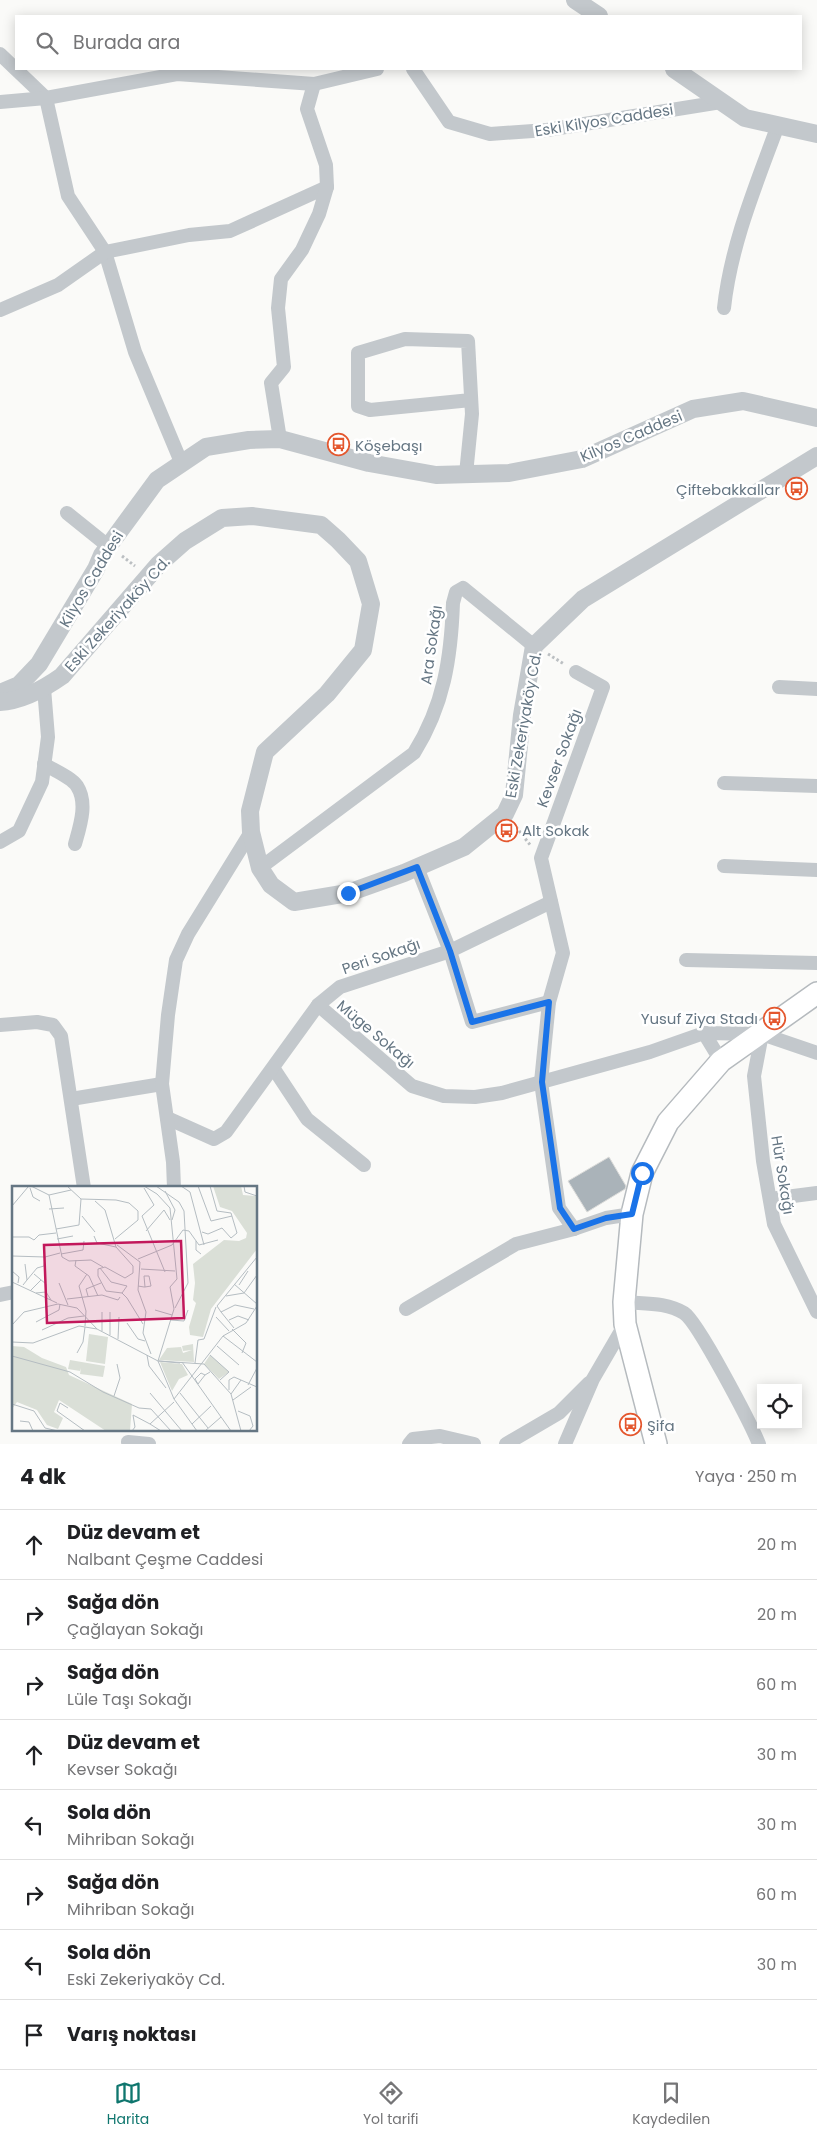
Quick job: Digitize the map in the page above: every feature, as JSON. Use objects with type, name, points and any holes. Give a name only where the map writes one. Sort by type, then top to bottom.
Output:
[{"type":"main road","points":[[656,1444],[625,1324],[624,1302],[632,1214],[642,1173],[668,1122],[721,1060],[762,1034],[817,993]]},
{"type":"street","points":[[575,0],[598,15]]},
{"type":"street","points":[[0,54],[15,68]]},
{"type":"street","points":[[17,70],[46,98],[68,196],[105,252],[136,352],[181,462]]},
{"type":"street","points":[[0,102],[46,98],[177,74],[314,84],[373,70]]},
{"type":"street","name":"Eski Kilyos Caddesi","points":[[414,70],[449,122],[490,134],[548,130],[722,102]]},
{"type":"street","points":[[675,70],[745,118],[817,134]]},
{"type":"street","points":[[280,439],[271,382],[284,366],[278,308],[281,279],[302,250],[319,214],[327,187],[326,165],[307,109],[314,84]]},
{"type":"street","points":[[724,308],[727,276],[733,252],[778,125]]},
{"type":"street","points":[[0,310],[58,285],[105,252],[189,235],[230,231],[327,187]]},
{"type":"street","points":[[466,474],[471,400],[468,341],[405,339],[358,353],[358,406],[370,410],[471,400]]},
{"type":"street","name":"Kilyos Caddesi","points":[[0,692],[19,685],[38,664],[114,550],[157,480],[181,462],[206,447],[249,440],[280,439],[370,463],[436,476],[509,473],[582,459],[693,409],[743,401],[817,418]]},
{"type":"street","name":"Eski Zekeriyaköy Cd.","points":[[0,702],[8,702],[44,688],[62,676],[159,564],[185,542],[222,518],[252,516],[321,525],[358,561],[371,604],[363,650],[327,694],[265,752],[250,812],[251,832],[260,868],[271,885],[294,902],[348,893],[464,847],[505,814],[514,795],[522,715],[534,646],[583,599],[817,456]]},
{"type":"street","points":[[67,513],[114,550]]},
{"type":"street","name":"Ara Sokağı","points":[[260,868],[414,753],[429,729],[447,677],[453,603],[456,592],[463,588],[534,646]]},
{"type":"street","name":"Kevser Sokağı","points":[[541,858],[603,687],[576,672]]},
{"type":"street","points":[[779,687],[817,689]]},
{"type":"street","points":[[0,842],[19,831],[42,782],[48,737],[44,688]]},
{"type":"street","points":[[44,764],[76,785],[82,799],[82,822],[75,844]]},
{"type":"street","points":[[724,783],[817,786]]},
{"type":"street","points":[[174,1186],[174,1162],[162,1084],[168,1015],[176,960],[188,934],[251,832]]},
{"type":"street","points":[[541,858],[563,953],[549,1002],[542,1082],[560,1208],[574,1229]]},
{"type":"street","points":[[724,866],[817,870]]},
{"type":"street","points":[[417,867],[450,951],[472,1022],[549,1002]]},
{"type":"street","name":"Peri Sokağı","points":[[167,1118],[214,1139],[226,1132],[274,1069],[318,1006],[340,987],[450,951],[551,902]]},
{"type":"street","points":[[686,960],[817,963]]},
{"type":"street","name":"Müge Sokağı","points":[[318,1006],[412,1086],[444,1096],[475,1097],[502,1093],[650,1052],[704,1033],[762,1034],[817,1053]]},
{"type":"street","points":[[0,1025],[38,1022],[53,1026],[61,1036],[84,1186]]},
{"type":"street","points":[[704,1033],[721,1060]]},
{"type":"street","name":"Hür Sokağı","points":[[762,1034],[754,1076],[763,1162],[774,1224],[817,1312]]},
{"type":"street","points":[[274,1069],[307,1119],[364,1165]]},
{"type":"street","points":[[71,1099],[162,1084]]},
{"type":"street","points":[[770,1199],[817,1193]]},
{"type":"street","points":[[406,1309],[516,1244],[574,1229],[606,1218],[632,1214]]},
{"type":"street","points":[[624,1302],[666,1305],[686,1314],[711,1353],[759,1444]]},
{"type":"street","points":[[565,1444],[593,1380],[625,1324]]},
{"type":"street","points":[[506,1444],[559,1412],[593,1380]]},
{"type":"street","points":[[409,1444],[413,1439],[440,1436],[474,1444]]},
{"type":"street","points":[[127,1439],[149,1444]]},
{"type":"path","points":[[114,550],[138,568]]},
{"type":"path","points":[[534,646],[576,672]]},
{"type":"path","points":[[505,814],[541,858]]},
{"type":"building","points":[[609,1157],[626,1186],[625,1189],[587,1212],[568,1181]]},
{"type":"place","name":"Köşebaşı","points":[[339,445]]},
{"type":"place","name":"Çiftebakkallar","points":[[796,489]]},
{"type":"place","name":"Alt Sokak","points":[[506,830]]},
{"type":"place","name":"Yusuf Ziya Stadı","points":[[774,1018]]},
{"type":"place","name":"Şifa","points":[[631,1425]]},
{"type":"route","points":[[348,893],[417,867],[450,951],[472,1022],[549,1002],[544,1038],[542,1082],[560,1208],[574,1229],[606,1218],[632,1214],[642,1173]]}]
